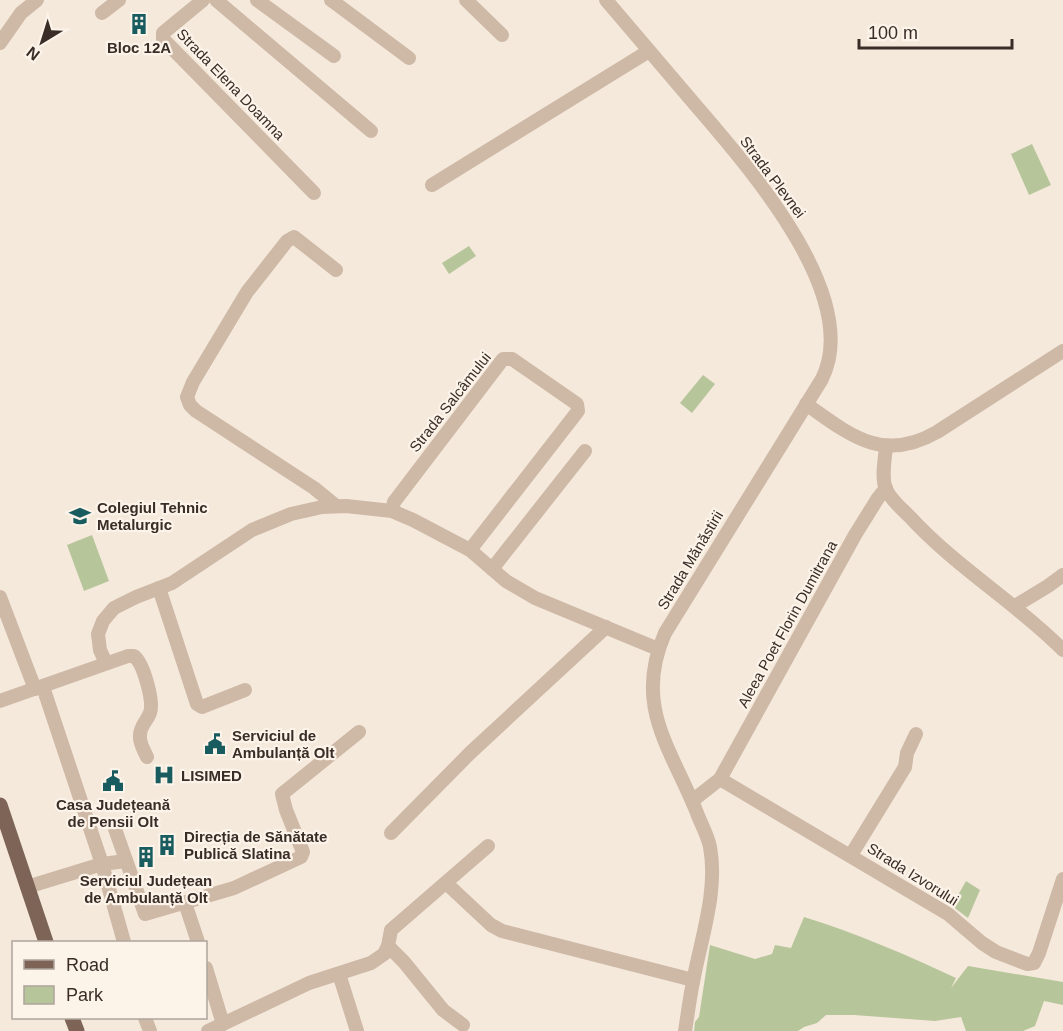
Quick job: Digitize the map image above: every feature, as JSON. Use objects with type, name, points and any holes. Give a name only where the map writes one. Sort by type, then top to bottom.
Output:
[{"type":"main road","points":[[0,805],[46,941]]},
{"type":"street","points":[[0,43],[22,6],[37,0]]},
{"type":"street","points":[[102,13],[119,0]]},
{"type":"street","name":"Strada Elena Doamna","points":[[203,0],[163,33],[163,39],[314,193]]},
{"type":"street","points":[[216,0],[371,131]]},
{"type":"street","points":[[257,0],[334,56]]},
{"type":"street","points":[[331,0],[409,58]]},
{"type":"street","points":[[466,0],[502,35]]},
{"type":"street","name":"Strada Plevnei","points":[[606,0],[760,183],[790,226],[811,267],[826,308],[831,347],[827,368],[806,404]]},
{"type":"street","points":[[432,185],[650,51]]},
{"type":"street","points":[[336,270],[294,237],[287,241],[247,292],[193,382],[187,397],[190,405],[196,411],[314,488],[336,506]]},
{"type":"street","points":[[806,404],[869,443],[900,447],[919,442],[1063,351]]},
{"type":"street","name":"Strada Salcâmului","points":[[392,511],[394,502],[483,383],[503,359],[512,359],[577,404],[578,411],[470,550]]},
{"type":"street","name":"Strada Mănăstirii","points":[[685,1031],[693,980],[709,909],[712,880],[710,846],[692,801],[665,745],[655,710],[652,686],[658,649],[665,633],[806,404]]},
{"type":"street","points":[[886,447],[886,488],[920,528],[956,560],[1015,606],[1063,651]]},
{"type":"street","points":[[492,569],[585,451]]},
{"type":"street","name":"Aleea Poet Florin Dumitrana","points":[[720,779],[855,535],[886,488]]},
{"type":"street","points":[[106,663],[100,651],[98,634],[103,621],[114,608],[180,578],[252,530],[291,513],[336,506],[364,506],[392,511],[413,520],[470,550],[506,581],[535,598],[658,649]]},
{"type":"street","points":[[1015,606],[1063,575]]},
{"type":"street","points":[[159,588],[197,704],[202,707],[244,690]]},
{"type":"street","points":[[0,597],[39,688],[102,864],[124,941]]},
{"type":"street","points":[[391,833],[470,753],[606,627]]},
{"type":"street","points":[[0,701],[106,663],[134,656],[141,665],[152,701],[151,712],[139,736],[147,757]]},
{"type":"street","points":[[114,829],[145,914],[234,888],[301,856],[303,852],[282,794],[359,732]]},
{"type":"street","name":"Strada Izvorului","points":[[851,855],[905,767],[907,753],[916,735]]},
{"type":"street","points":[[692,801],[720,779]]},
{"type":"street","name":"Strada Izvorului","points":[[720,779],[948,914],[996,952],[1027,964],[1034,963],[1039,953],[1063,879]]},
{"type":"street","points":[[208,1031],[309,982],[371,963],[384,954],[391,930],[488,846]]},
{"type":"street","points":[[27,887],[102,864],[126,861]]},
{"type":"street","points":[[446,883],[491,925],[502,931],[693,980]]},
{"type":"street","points":[[185,903],[198,941]]},
{"type":"street","points":[[388,946],[443,1010],[463,1025]]},
{"type":"street","points":[[207,971],[223,1024]]},
{"type":"street","points":[[339,974],[357,1031]]},
{"type":"green space","points":[[1032,144],[1051,185],[1029,195],[1011,154]]},
{"type":"green space","points":[[469,246],[476,256],[449,274],[442,263]]},
{"type":"green space","points":[[703,375],[715,384],[692,413],[680,403]]},
{"type":"green space","points":[[92,535],[109,581],[84,591],[67,545]]},
{"type":"green space","points":[[966,881],[980,890],[968,918],[952,906]]},
{"type":"green space","points":[[804,917],[881,945],[956,978],[951,988],[968,966],[1063,982],[1063,1005],[1044,1001],[1035,1026],[1023,1031],[966,1031],[961,1017],[935,1021],[826,1015],[817,1023],[798,1031],[694,1031],[695,1022],[699,1017],[710,945],[755,959],[772,954],[775,945],[791,948]]},
{"type":"place","name":"Bloc 12A","points":[[139,24]]},
{"type":"place","name":"Colegiul Tehnic Metalurgic","points":[[80,516]]},
{"type":"place","name":"Serviciul de Ambulanță Olt","points":[[215,744]]},
{"type":"place","name":"LISIMED","points":[[164,775]]},
{"type":"place","name":"Casa Județeană de Pensii Olt","points":[[113,781]]},
{"type":"place","name":"Direcția de Sănătate Publică Slatina","points":[[167,845]]},
{"type":"place","name":"Serviciul Județean de Ambulanță Olt","points":[[146,857]]}]
